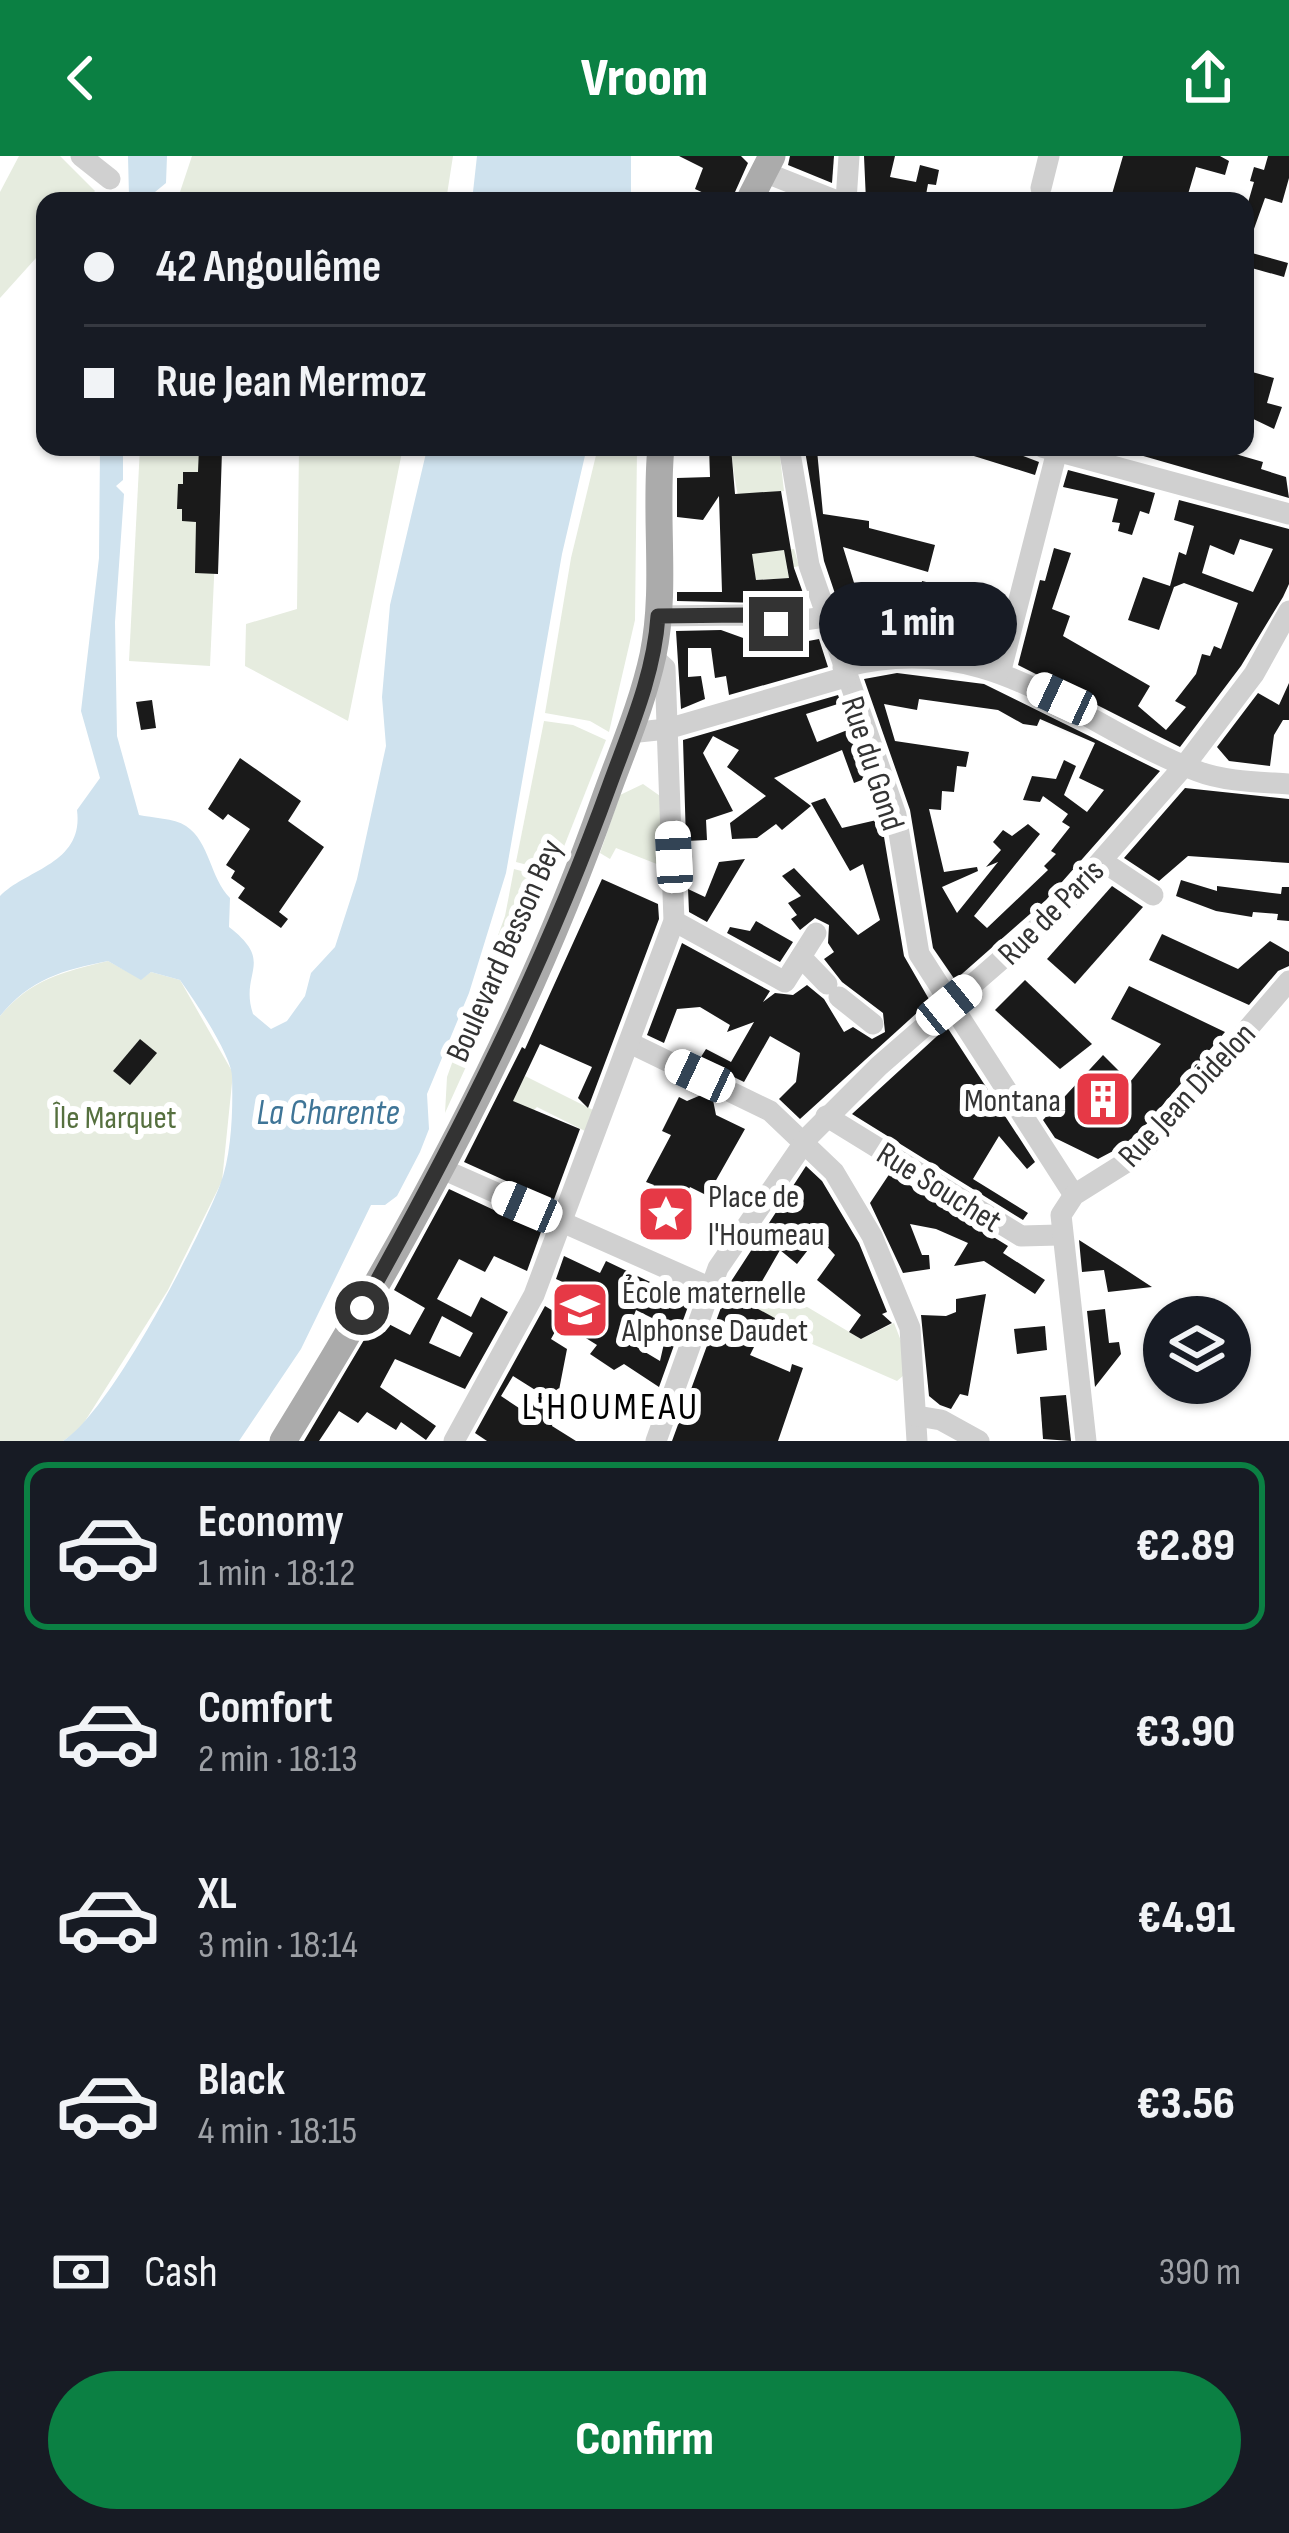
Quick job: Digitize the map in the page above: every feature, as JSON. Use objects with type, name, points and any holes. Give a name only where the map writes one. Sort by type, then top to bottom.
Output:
[{"type":"main road","points":[[754,192],[768,164]]},
{"type":"main road","name":"Boulevard Besson Bey","points":[[283,1441],[440,1168],[559,920],[629,733],[652,657],[658,616],[661,456]]},
{"type":"street","points":[[81,156],[110,178]]},
{"type":"street","points":[[843,192],[849,156]]},
{"type":"street","points":[[1040,188],[1049,156]]},
{"type":"street","points":[[768,164],[824,192]]},
{"type":"street","name":"Rue du Gond","points":[[789,456],[791,484],[825,617],[896,815],[919,954],[1074,1195]]},
{"type":"street","points":[[1001,670],[1058,456]]},
{"type":"street","points":[[1081,456],[1289,514]]},
{"type":"street","name":"Rue de Paris","points":[[656,1441],[718,1268],[802,1145],[895,1046],[1057,910],[1185,765],[1254,674],[1289,611]]},
{"type":"street","points":[[658,616],[743,615],[776,624],[825,617]]},
{"type":"street","points":[[454,1441],[534,1294],[674,921],[664,668],[652,657]]},
{"type":"street","points":[[629,733],[667,729],[891,657],[1001,670],[1185,765],[1215,776],[1289,784]]},
{"type":"street","points":[[1102,860],[1153,895]]},
{"type":"street","points":[[674,921],[785,982],[816,933]]},
{"type":"street","points":[[801,957],[873,1024]]},
{"type":"street","name":"Rue Jean Didelon","points":[[1074,1195],[1141,1153],[1289,981]]},
{"type":"street","points":[[630,1043],[770,1111],[834,1172],[880,1254],[914,1342],[917,1441]]},
{"type":"street","name":"Rue Souchet","points":[[826,1116],[1021,1236],[1060,1235]]},
{"type":"street","points":[[440,1168],[711,1288]]},
{"type":"street","points":[[1074,1195],[1061,1215],[1060,1235],[1085,1441]]},
{"type":"street","points":[[917,1416],[940,1420],[979,1441]]},
{"type":"green space","points":[[19,156],[60,156],[95,191],[36,192],[36,258],[0,298],[0,192]]},
{"type":"green space","points":[[192,156],[453,156],[447,192],[180,192]]},
{"type":"green space","points":[[140,456],[220,456],[210,666],[129,661]]},
{"type":"green space","points":[[299,456],[401,456],[348,721],[245,666],[246,624],[297,609]]},
{"type":"green space","points":[[596,456],[637,456],[635,620],[609,732],[590,721],[545,713],[571,558]]},
{"type":"green space","points":[[732,456],[780,456],[784,491],[763,493],[773,551],[794,549],[799,566],[787,569],[789,578],[756,580]]},
{"type":"green space","points":[[544,721],[573,725],[606,740],[554,872],[516,862]]},
{"type":"green space","points":[[643,784],[663,798],[667,868],[616,848],[610,859],[600,853],[620,795]]},
{"type":"green space","points":[[514,869],[551,879],[445,1113],[447,1077],[505,916]]},
{"type":"green space","name":"Île Marquet","points":[[108,961],[141,979],[151,972],[180,980],[233,1073],[222,1181],[168,1290],[80,1429],[63,1441],[0,1441],[0,1016],[36,985]]},
{"type":"green space","points":[[525,1076],[595,1111],[587,1132],[537,1107],[533,1111],[510,1106]]},
{"type":"green space","points":[[762,1280],[861,1339],[894,1323],[903,1346],[904,1375],[897,1381],[785,1332],[782,1321],[746,1308]]},
{"type":"water","points":[[128,156],[167,156],[166,183],[155,192],[129,192]]},
{"type":"water","points":[[477,156],[631,156],[631,192],[473,192]]},
{"type":"water","name":"La Charente","points":[[100,456],[123,456],[123,480],[116,486],[124,494],[115,622],[117,736],[139,815],[181,823],[194,833],[230,898],[229,927],[243,939],[254,959],[253,1014],[271,1029],[287,1021],[305,996],[311,973],[335,947],[357,879],[386,746],[382,697],[390,605],[425,456],[585,456],[562,554],[506,873],[469,993],[427,1094],[429,1129],[397,1196],[385,1205],[371,1205],[301,1349],[239,1441],[63,1441],[105,1396],[173,1283],[220,1185],[232,1117],[230,1067],[180,980],[151,972],[141,980],[108,961],[48,978],[23,993],[0,1016],[0,896],[63,854],[77,828],[77,810],[100,778],[81,711],[99,558]]},
{"type":"building","points":[[679,156],[741,156],[748,163],[735,192],[695,189],[703,168]]},
{"type":"building","points":[[790,156],[834,156],[832,183],[788,165]]},
{"type":"building","points":[[864,156],[895,156],[890,177],[916,182],[920,165],[939,170],[936,185],[928,184],[926,192],[866,192]]},
{"type":"building","points":[[1123,156],[1220,156],[1229,161],[1225,175],[1196,167],[1189,192],[1113,192]]},
{"type":"building","points":[[1268,156],[1289,156],[1282,203],[1265,198],[1254,229],[1254,182],[1250,181],[1254,167],[1264,170]]},
{"type":"building","points":[[1254,254],[1288,263],[1284,277],[1254,269]]},
{"type":"building","points":[[1254,372],[1274,378],[1267,403],[1282,407],[1274,429],[1254,419]]},
{"type":"building","points":[[199,456],[222,456],[218,574],[195,573],[196,522],[182,521],[182,509],[177,509],[183,472],[198,472]]},
{"type":"building","points":[[709,456],[732,456],[735,494],[781,491],[794,568],[807,604],[677,601],[677,592],[722,592],[719,496],[703,520],[677,517],[677,478],[710,477]],"holes":[[[784,550],[789,578],[756,580],[752,554]]]},
{"type":"building","points":[[806,456],[818,456],[823,514],[869,521],[869,528],[935,545],[928,572],[843,547],[855,586],[844,590],[854,627],[915,632],[922,581],[963,591],[953,647],[897,643],[854,650],[824,561]]},
{"type":"building","points":[[974,456],[1023,456],[1039,462],[1035,475]]},
{"type":"building","points":[[1143,456],[1242,456],[1263,462],[1261,469],[1286,477],[1289,498]]},
{"type":"building","points":[[1068,470],[1155,493],[1149,514],[1140,511],[1132,535],[1118,531],[1120,523],[1112,522],[1118,499],[1063,487]]},
{"type":"building","points":[[1179,500],[1289,529],[1289,584],[1283,597],[1241,666],[1180,747],[1018,665],[1040,580],[1045,581],[1054,548],[1071,553],[1052,609],[1070,616],[1063,636],[1150,686],[1138,706],[1166,730],[1186,707],[1175,701],[1196,674],[1202,654],[1210,656],[1214,646],[1221,649],[1238,603],[1184,583],[1174,587],[1159,630],[1128,620],[1143,577],[1170,586],[1179,552],[1186,555],[1194,526],[1174,520]],"holes":[[[1240,539],[1273,549],[1253,592],[1202,573],[1210,545],[1234,555]]]},
{"type":"building","points":[[721,630],[771,648],[819,639],[828,667],[729,695],[726,676],[715,678],[711,648],[688,648],[688,677],[701,676],[705,699],[681,709],[676,631]]},
{"type":"building","points":[[897,673],[984,684],[1160,771],[1046,900],[955,980],[933,948],[910,810],[864,679]],"holes":[[[919,699],[998,710],[1023,724],[1037,726],[1040,719],[1095,743],[1079,778],[1104,790],[1087,812],[1064,795],[1076,766],[1064,760],[1056,779],[1032,776],[1023,800],[1040,802],[1043,796],[1068,814],[1062,822],[1070,827],[1051,851],[1056,854],[1044,866],[1048,870],[987,928],[974,916],[1040,834],[1028,824],[1012,836],[1003,830],[993,842],[1001,850],[986,867],[998,862],[957,913],[942,887],[978,871],[977,867],[944,872],[929,809],[941,810],[942,791],[954,792],[957,766],[966,767],[969,752],[895,741],[884,704],[917,710]]]},
{"type":"building","points":[[1289,683],[1289,720],[1283,720],[1274,735],[1270,766],[1229,761],[1217,747],[1258,693],[1279,705]]},
{"type":"building","points":[[838,695],[841,703],[806,714],[817,742],[850,729],[867,778],[854,783],[842,750],[774,778],[811,806],[782,830],[776,824],[757,838],[732,839],[730,823],[766,796],[727,767],[739,750],[713,736],[703,753],[733,811],[706,820],[707,840],[686,841],[683,740]]},
{"type":"building","points":[[152,700],[156,728],[141,730],[136,702]]},
{"type":"building","points":[[240,758],[301,801],[288,821],[324,847],[279,912],[288,919],[281,928],[238,898],[245,888],[231,878],[235,871],[226,865],[250,829],[228,814],[223,820],[208,809]]},
{"type":"building","points":[[1185,788],[1289,799],[1289,863],[1188,856],[1159,881],[1124,858]]},
{"type":"building","points":[[825,798],[842,828],[881,819],[904,956],[930,1001],[800,1119],[779,1099],[796,1082],[800,1053],[770,1036],[744,1082],[699,1060],[706,1049],[731,1062],[754,1022],[727,1032],[730,1025],[700,1007],[677,1009],[664,1043],[647,1035],[682,943],[770,991],[763,1002],[775,993],[793,995],[807,985],[824,999],[844,1032],[853,1027],[872,1039],[885,1032],[883,1013],[842,982],[824,959],[834,952],[828,943],[829,925],[815,918],[800,930],[791,919],[797,915],[788,903],[801,896],[782,876],[794,868],[858,935],[880,920],[863,864],[850,871],[811,803]]},
{"type":"building","points":[[745,859],[707,922],[689,912],[688,889],[705,897],[719,862]]},
{"type":"building","points":[[602,879],[658,904],[659,919],[588,1108],[578,1098],[592,1067],[540,1044],[513,1101],[580,1129],[553,1202],[464,1162],[522,1047],[525,1049]]},
{"type":"building","points":[[1181,880],[1217,891],[1217,886],[1281,894],[1282,887],[1289,887],[1289,921],[1277,920],[1278,914],[1253,912],[1252,917],[1216,911],[1176,896]]},
{"type":"building","points":[[1112,886],[1143,907],[1075,984],[1047,959]]},
{"type":"building","points":[[756,921],[793,942],[780,962],[727,933],[730,927],[750,931]]},
{"type":"building","points":[[1162,934],[1238,969],[1270,941],[1289,952],[1289,966],[1278,971],[1249,1005],[1149,960]]},
{"type":"building","points":[[1025,980],[1092,1044],[1060,1069],[995,1010]]},
{"type":"building","points":[[1129,986],[1225,1032],[1132,1141],[1098,1159],[1055,1138],[1043,1120],[1103,1055],[1130,1082],[1161,1044],[1111,1019]]},
{"type":"building","points":[[947,1027],[1035,1162],[1027,1169],[999,1136],[973,1179],[1028,1213],[1023,1220],[852,1114]]},
{"type":"building","points":[[140,1039],[157,1053],[130,1085],[113,1071]]},
{"type":"building","points":[[701,1095],[713,1100],[716,1115],[745,1129],[715,1182],[727,1188],[720,1202],[690,1187],[685,1197],[675,1195],[672,1202],[650,1192],[654,1185],[646,1182],[671,1135],[662,1131],[679,1097],[687,1101]]},
{"type":"building","points":[[806,1166],[822,1181],[859,1243],[887,1312],[882,1314],[892,1323],[861,1339],[849,1332],[861,1315],[817,1280],[835,1255],[818,1237],[797,1264],[780,1250],[749,1304],[782,1322],[776,1333],[764,1327],[750,1355],[790,1372],[792,1364],[803,1368],[778,1441],[672,1441],[730,1283]]},
{"type":"building","points":[[890,1173],[1008,1246],[1003,1253],[1045,1280],[1035,1294],[984,1261],[954,1266],[968,1243],[910,1224],[922,1255],[929,1255],[930,1269],[903,1273],[870,1203]]},
{"type":"building","points":[[449,1189],[541,1232],[527,1271],[494,1256],[485,1272],[459,1259],[437,1299],[471,1317],[481,1297],[508,1312],[465,1389],[395,1359],[380,1387],[436,1426],[426,1440],[401,1422],[396,1430],[367,1412],[358,1423],[339,1411],[319,1441],[304,1441],[377,1318],[410,1335],[425,1308],[394,1290]],"holes":[[[442,1316],[473,1333],[460,1357],[429,1343]]]},
{"type":"building","points":[[1079,1240],[1152,1287],[1108,1292],[1104,1270],[1082,1272]]},
{"type":"building","points":[[564,1256],[600,1273],[606,1261],[690,1301],[659,1387],[624,1364],[614,1370],[590,1354],[597,1345],[581,1335],[598,1298],[556,1279]],"holes":[[[636,1310],[668,1326],[660,1361],[625,1340]]]},
{"type":"building","points":[[986,1294],[968,1396],[960,1394],[951,1409],[929,1396],[921,1315],[946,1316],[956,1312],[956,1299]]},
{"type":"building","points":[[545,1306],[563,1317],[551,1339],[567,1349],[552,1426],[576,1441],[487,1441],[475,1433]],"holes":[[[513,1376],[540,1393],[525,1412],[501,1396]]]},
{"type":"building","points":[[1105,1309],[1109,1343],[1119,1342],[1121,1354],[1095,1387],[1087,1311]]},
{"type":"building","points":[[1045,1326],[1047,1350],[1017,1354],[1014,1329]]},
{"type":"building","points":[[1066,1395],[1071,1441],[1043,1439],[1040,1397]]},
{"type":"place","name":"Montana","points":[[1103,1099]]},
{"type":"place","name":"Place de l'Houmeau","points":[[666,1214]]},
{"type":"place","name":"École maternelle Alphonse Daudet","points":[[580,1310]]},
{"type":"district","name":"L'HOUMEAU","points":[[611,1405]]},
{"type":"route","points":[[362,1308],[504,1043],[559,920],[642,698],[658,616],[743,615],[776,624]]}]
